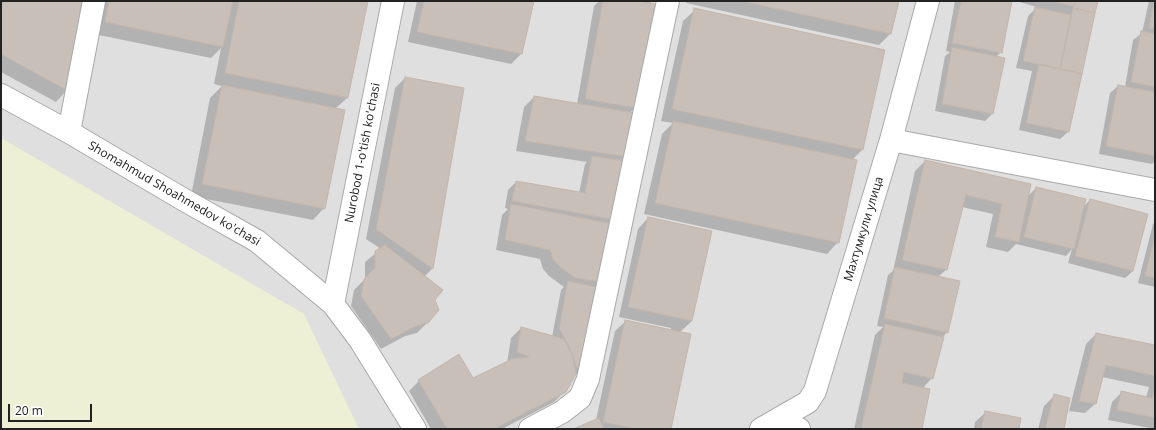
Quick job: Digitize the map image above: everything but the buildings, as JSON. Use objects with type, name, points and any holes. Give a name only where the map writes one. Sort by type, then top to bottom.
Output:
[{"type":"street","points":[[69,132],[94,1]]},
{"type":"street","name":"Nurobod 1-o'tish ko'chasi","points":[[333,304],[393,1]]},
{"type":"street","points":[[530,429],[562,412],[580,398],[588,380],[668,1]]},
{"type":"street","name":"Махтумкули улица","points":[[761,429],[808,402],[815,391],[891,140],[928,1]]},
{"type":"street","name":"Shomahmud Shoahmedov ko'chasi","points":[[1,95],[69,132],[257,241],[333,304],[360,340],[415,429]]},
{"type":"street","points":[[891,140],[1155,190]]},
{"type":"street","points":[[780,418],[799,429]]},
{"type":"shaded area","points":[[1,1],[1155,1],[1155,429],[1,429]]},
{"type":"green space","points":[[1,138],[304,314],[359,429],[1,429]]}]
